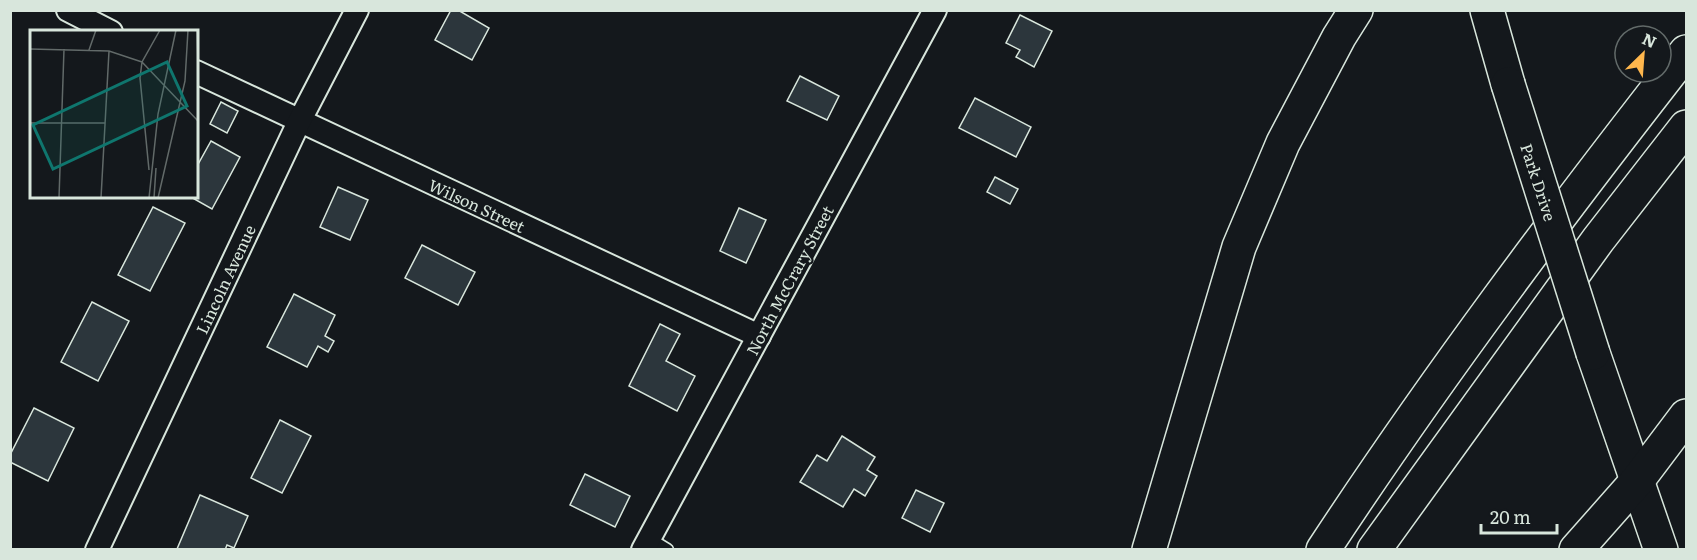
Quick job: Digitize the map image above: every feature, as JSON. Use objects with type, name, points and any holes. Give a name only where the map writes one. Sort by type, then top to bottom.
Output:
[{"type":"main road","points":[[1149,549],[1239,247],[1283,143],[1339,37],[1356,10]]},
{"type":"main road","name":"Park Drive","points":[[1486,10],[1593,353],[1661,549]]},
{"type":"main road","points":[[1323,549],[1492,309],[1618,139],[1686,52]]},
{"type":"main road","points":[[1374,549],[1598,240],[1686,127]]},
{"type":"main road","points":[[1576,549],[1637,481],[1686,416]]},
{"type":"street","points":[[68,10],[107,30]]},
{"type":"street","name":"Lincoln Avenue","points":[[97,549],[299,122],[357,10]]},
{"type":"street","name":"North McCrary Street","points":[[653,546],[759,336],[935,10]]},
{"type":"street","name":"Wilson Street","points":[[198,73],[759,336]]},
{"type":"building","points":[[451,10],[458,10],[489,28],[472,60],[435,40]]},
{"type":"building","points":[[1020,15],[1052,31],[1034,67],[1016,57],[1020,50],[1006,43]]},
{"type":"building","points":[[800,76],[839,96],[827,120],[787,101]]},
{"type":"building","points":[[975,98],[1031,127],[1016,157],[959,128]]},
{"type":"building","points":[[221,102],[238,111],[227,133],[210,124]]},
{"type":"building","points":[[211,141],[240,157],[212,209],[193,198],[198,198],[198,164]]},
{"type":"building","points":[[995,177],[1018,189],[1010,204],[987,192]]},
{"type":"building","points":[[338,187],[368,200],[350,240],[320,227]]},
{"type":"building","points":[[153,207],[185,223],[150,291],[118,275]]},
{"type":"building","points":[[739,208],[766,220],[746,263],[720,251]]},
{"type":"building","points":[[422,245],[475,272],[458,305],[405,278]]},
{"type":"building","points":[[294,294],[335,315],[325,336],[334,341],[328,352],[318,346],[307,367],[267,347]]},
{"type":"building","points":[[92,302],[129,321],[98,381],[61,362]]},
{"type":"building","points":[[660,324],[680,334],[666,361],[695,376],[677,411],[629,386]]},
{"type":"building","points":[[34,408],[74,428],[48,481],[10,462],[10,455]]},
{"type":"building","points":[[280,420],[311,436],[282,493],[251,478]]},
{"type":"building","points":[[842,436],[875,457],[867,470],[877,476],[865,496],[854,489],[843,507],[800,482],[817,455],[827,461]]},
{"type":"building","points":[[585,474],[630,496],[615,527],[570,505]]},
{"type":"building","points":[[916,490],[944,503],[930,532],[902,518]]},
{"type":"building","points":[[200,495],[248,516],[234,548],[227,545],[225,550],[177,549]]}]
